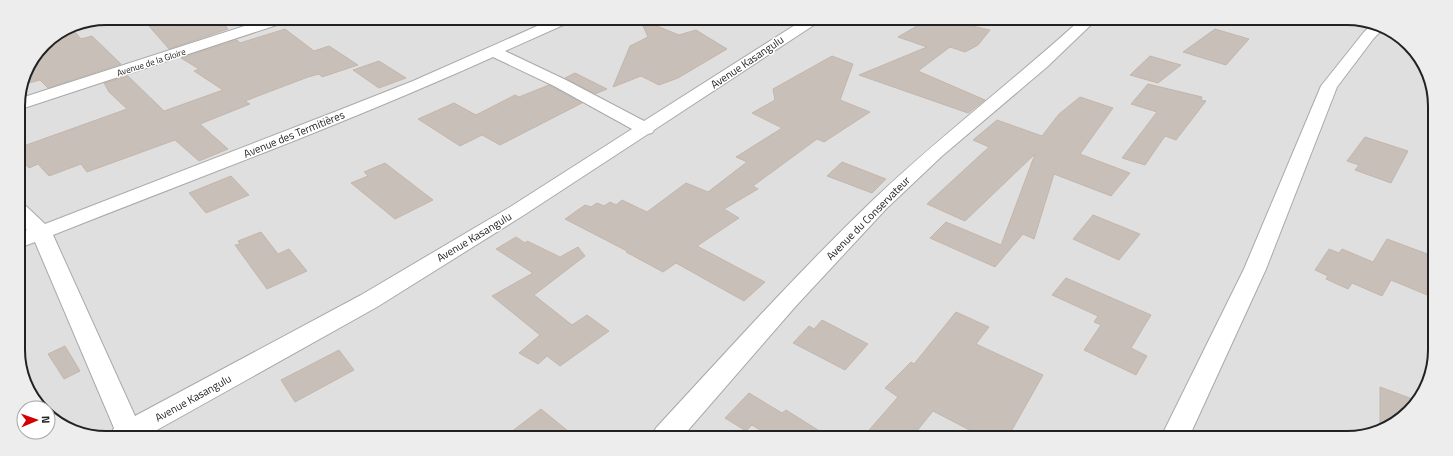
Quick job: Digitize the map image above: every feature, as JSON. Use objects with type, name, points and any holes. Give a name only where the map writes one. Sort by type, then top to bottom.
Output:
[{"type":"street","name":"Avenue de la Gloire","points":[[25,103],[263,25]]},
{"type":"street","name":"Avenue des Termitières","points":[[25,239],[343,115],[552,25]]},
{"type":"street","name":"Avenue Kasangulu","points":[[132,431],[369,301],[517,211],[646,129],[804,25]]},
{"type":"street","name":"Avenue du Conservateur","points":[[670,431],[787,301],[879,205],[935,152],[1041,64],[1084,25]]},
{"type":"street","points":[[1178,431],[1255,269],[1329,86],[1374,30]]},
{"type":"street","points":[[493,51],[560,83],[646,129]]},
{"type":"street","points":[[25,216],[41,232],[126,431]]},
{"type":"shaded area","points":[[101,25],[1347,25],[1368,28],[1378,31],[1396,42],[1411,57],[1422,75],[1427,96],[1428,350],[1425,371],[1422,381],[1414,395],[1400,411],[1383,423],[1373,427],[1352,431],[106,431],[85,428],[75,425],[56,413],[56,400],[43,400],[33,386],[27,366],[25,355],[25,101],[33,70],[49,49],[61,39],[75,31]]},
{"type":"building","points":[[148,25],[225,25],[228,29],[169,49]]},
{"type":"building","points":[[643,25],[655,25],[679,35],[696,30],[727,49],[678,78],[659,85],[641,76],[613,87],[630,46],[648,37]]},
{"type":"building","points":[[918,25],[968,25],[990,30],[978,45],[965,52],[950,47],[918,71],[985,100],[968,113],[859,75],[927,47],[898,37]]},
{"type":"building","points":[[285,29],[314,51],[329,46],[358,65],[322,77],[319,74],[308,77],[245,101],[250,104],[200,124],[228,149],[199,161],[175,140],[87,172],[81,164],[49,176],[38,164],[29,168],[25,164],[25,145],[127,109],[109,92],[104,83],[128,76],[164,111],[223,90],[194,71],[199,69],[181,58],[237,40],[240,43]]},
{"type":"building","points":[[1215,29],[1249,39],[1226,65],[1183,52]]},
{"type":"building","points":[[74,31],[81,39],[92,36],[121,64],[48,88],[40,80],[29,83],[33,70],[49,49],[61,39]]},
{"type":"building","points":[[832,56],[853,64],[840,100],[870,112],[824,142],[817,139],[753,186],[758,189],[724,209],[739,218],[697,246],[765,282],[744,301],[676,263],[663,272],[626,252],[627,251],[565,219],[585,205],[591,207],[597,203],[604,206],[610,202],[616,205],[622,200],[647,212],[686,183],[708,192],[747,162],[736,157],[782,128],[752,113],[775,100],[773,89]]},
{"type":"building","points":[[1150,56],[1181,65],[1158,83],[1130,75]]},
{"type":"building","points":[[379,61],[406,78],[379,88],[353,70]]},
{"type":"building","points":[[575,73],[607,89],[595,94],[565,78]]},
{"type":"building","points":[[1148,84],[1202,97],[1201,100],[1206,101],[1176,140],[1165,136],[1145,165],[1122,158],[1157,112],[1131,104]]},
{"type":"building","points":[[549,85],[582,103],[500,145],[482,135],[460,146],[418,119],[454,103],[476,115],[515,95],[519,97]]},
{"type":"building","points":[[1080,97],[1113,108],[1080,154],[1130,173],[1111,196],[1054,174],[1034,239],[1023,234],[995,267],[930,238],[946,222],[1001,245],[1035,154],[965,221],[927,204],[989,147],[973,140],[997,120],[1042,136],[1059,114]]},
{"type":"building","points":[[1365,137],[1408,151],[1391,183],[1355,170],[1359,165],[1347,161]]},
{"type":"building","points":[[842,162],[886,179],[872,193],[827,176]]},
{"type":"building","points":[[385,163],[433,200],[395,219],[351,183],[368,176],[364,172]]},
{"type":"building","points":[[231,176],[249,195],[206,213],[189,193]]},
{"type":"building","points":[[1093,215],[1140,234],[1119,260],[1073,239]]},
{"type":"building","points":[[261,232],[278,254],[289,249],[307,271],[267,289],[235,245],[240,244],[238,241]]},
{"type":"building","points":[[516,237],[525,243],[527,241],[560,257],[578,247],[585,256],[534,295],[572,325],[587,315],[609,331],[560,366],[547,356],[538,364],[519,353],[540,335],[492,296],[533,273],[496,249]]},
{"type":"building","points":[[1387,239],[1428,254],[1428,295],[1391,280],[1382,296],[1352,283],[1348,289],[1326,279],[1328,276],[1315,270],[1329,249],[1339,253],[1342,249],[1373,262]]},
{"type":"building","points":[[1066,278],[1151,315],[1131,348],[1147,356],[1136,375],[1084,350],[1101,325],[1094,322],[1098,316],[1052,295]]},
{"type":"building","points":[[956,312],[989,327],[976,344],[1043,375],[1011,431],[971,431],[933,411],[917,431],[868,431],[898,397],[885,388],[911,362],[914,364]]},
{"type":"building","points":[[822,320],[868,344],[845,370],[793,343],[809,326],[814,329]]},
{"type":"building","points":[[65,346],[80,371],[64,379],[48,354]]},
{"type":"building","points":[[339,350],[354,370],[295,402],[281,380]]},
{"type":"building","points":[[1380,387],[1411,399],[1400,411],[1380,424]]},
{"type":"building","points":[[749,393],[782,413],[786,410],[819,431],[762,431],[752,425],[746,431],[725,418]]},
{"type":"building","points":[[541,409],[568,431],[512,431]]}]
